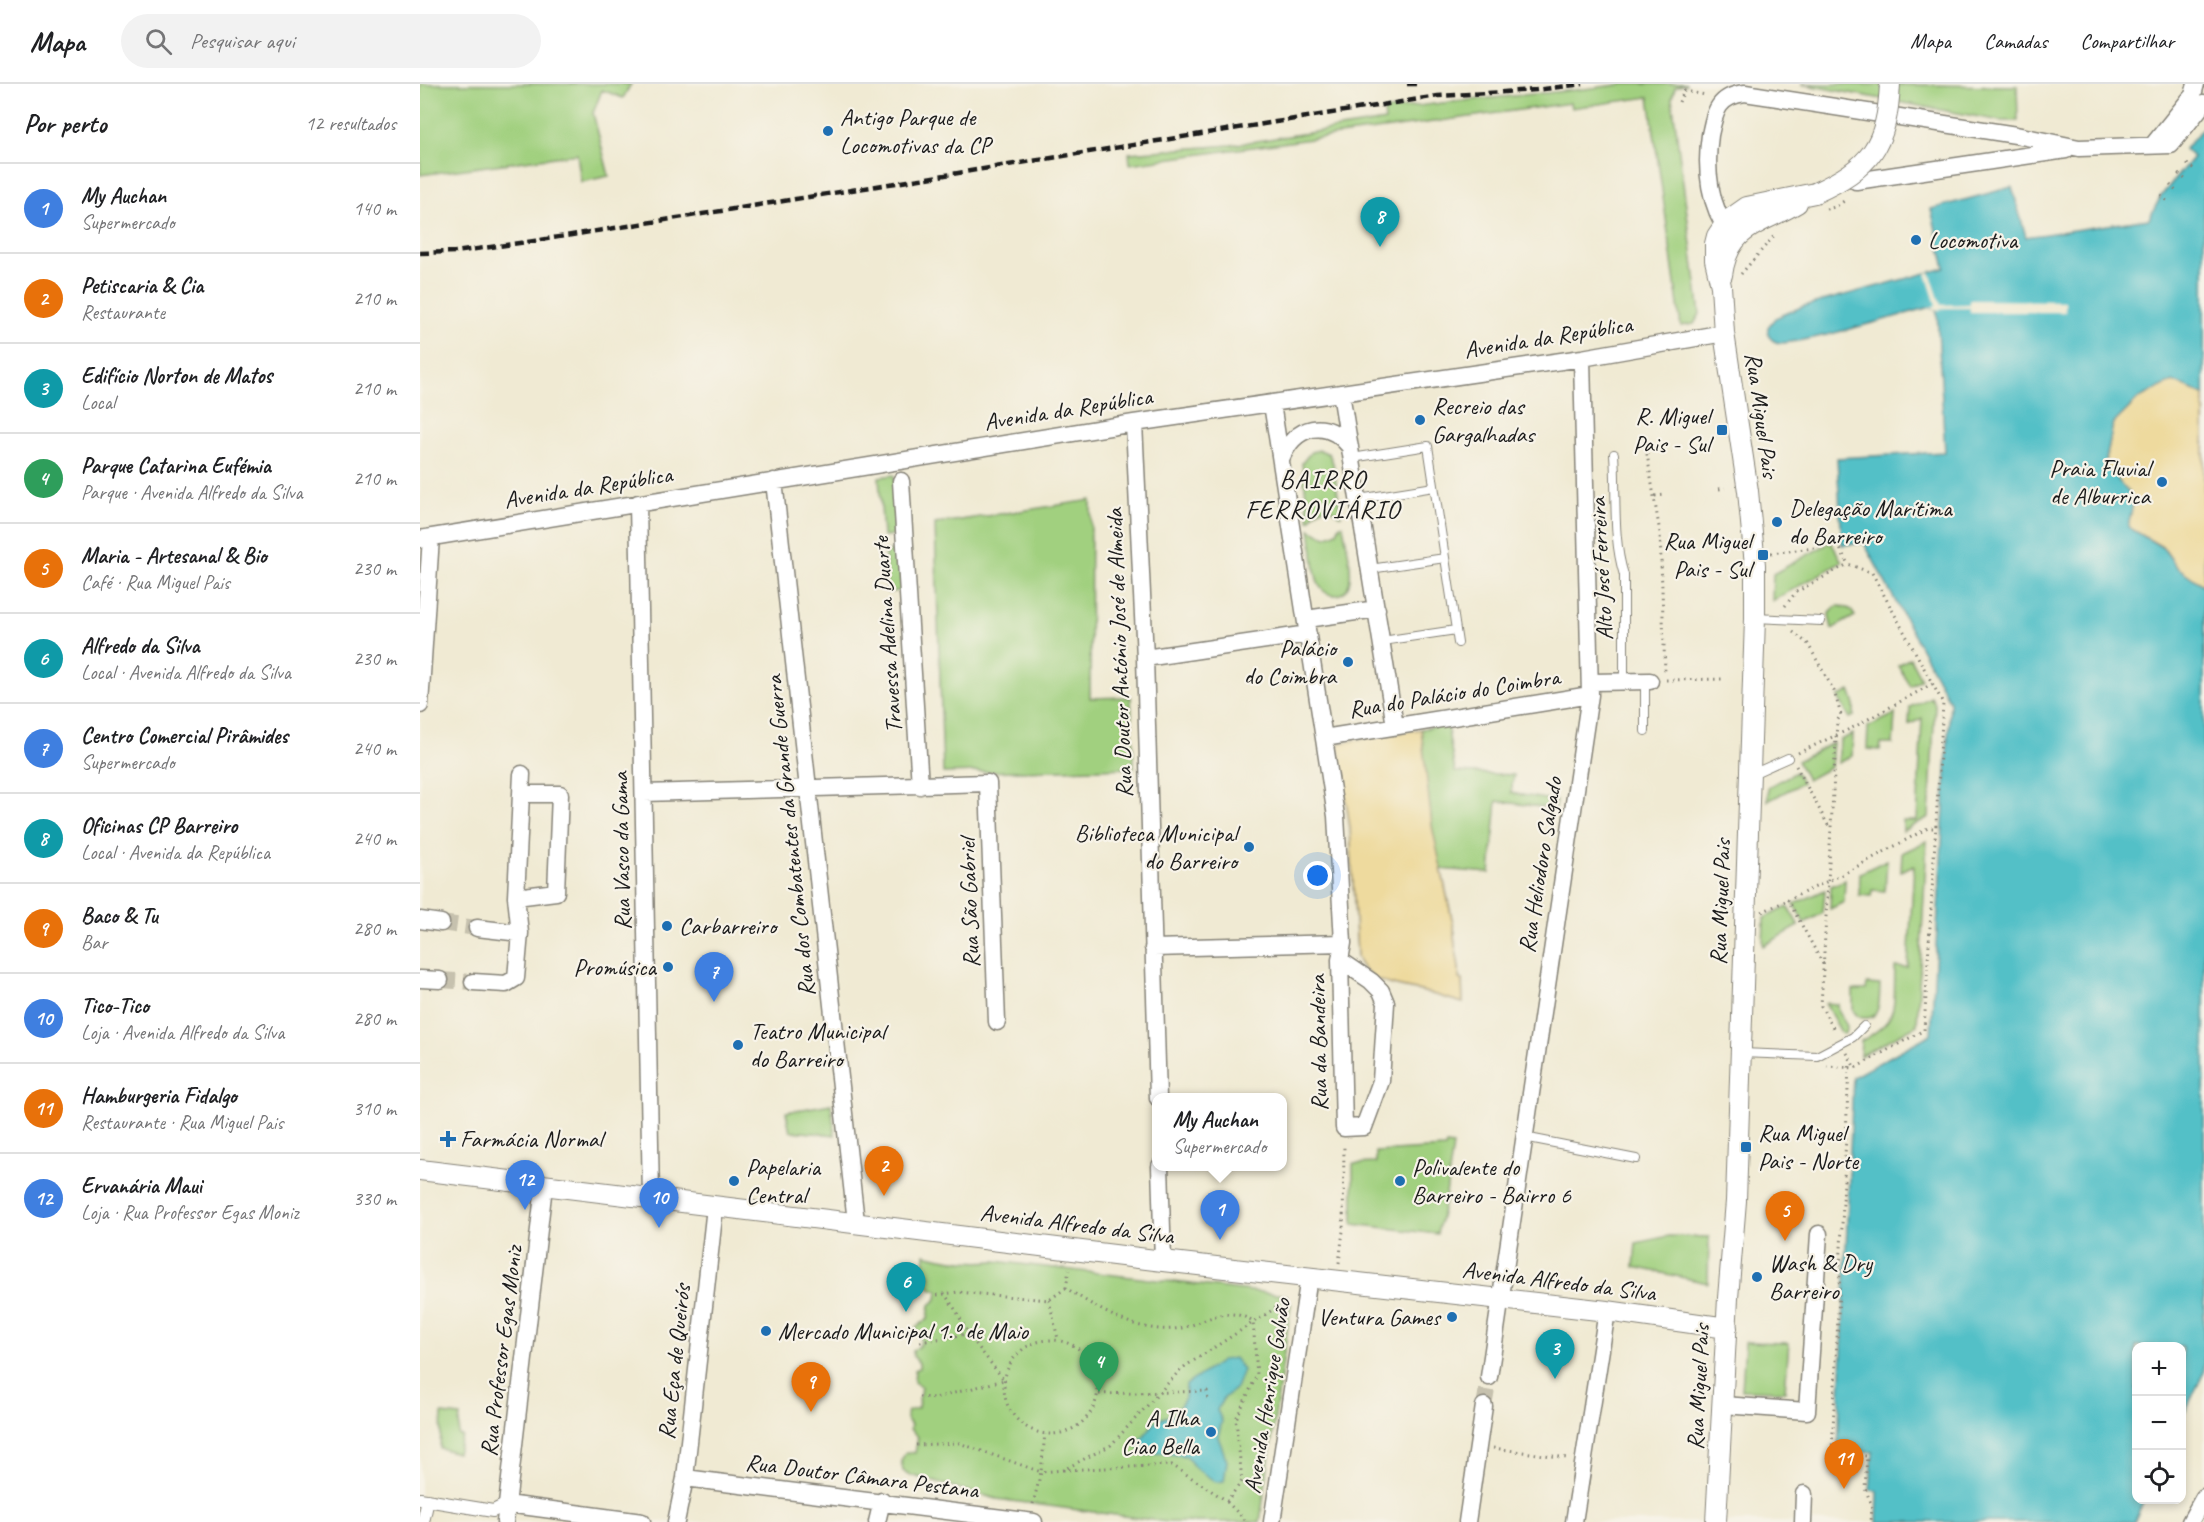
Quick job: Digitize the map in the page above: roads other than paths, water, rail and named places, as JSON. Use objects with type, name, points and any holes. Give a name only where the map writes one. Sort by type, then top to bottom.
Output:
[{"type":"street","points":[[1729,232],[1736,213],[1753,205],[1816,202],[1840,180],[1867,161],[1882,136],[1889,111],[1890,84]]},
{"type":"street","points":[[2152,146],[2193,95],[2196,84]]},
{"type":"street","points":[[1729,232],[1713,201],[1707,170],[1707,154],[1713,118],[1718,107],[1734,94],[1745,93],[2016,135],[2079,148]]},
{"type":"street","points":[[1856,182],[2079,148],[2171,145],[2204,103]]},
{"type":"street","name":"Rua Miguel Pais","points":[[1716,1522],[1736,1201],[1755,618],[1755,565],[1748,491],[1724,333],[1721,286],[1714,244],[1717,236],[1729,232]]},
{"type":"street","name":"Avenida da República","points":[[425,538],[1134,423],[1582,357],[1724,333]]},
{"type":"street","name":"Rua Heliodoro Salgado","points":[[1489,1377],[1591,689],[1582,357]]},
{"type":"street","points":[[1341,393],[1395,726]]},
{"type":"street","name":"Rua da Bandeira","points":[[1272,404],[1336,816],[1343,943],[1340,960],[1344,1128],[1365,1127],[1381,1081],[1386,1003],[1381,991],[1371,981],[1340,960]]},
{"type":"street","name":"Rua Doutor António José de Almeida","points":[[1134,423],[1145,658],[1158,1093]]},
{"type":"street","points":[[1281,459],[1292,440],[1301,432],[1312,428],[1323,428],[1334,432],[1343,438],[1351,453]]},
{"type":"street","name":"Travessa Adelina Duarte","points":[[901,481],[920,786]]},
{"type":"street","name":"Rua dos Combatentes da Grande Guerra","points":[[774,482],[856,1222]]},
{"type":"street","name":"Rua Vasco da Gama","points":[[638,503],[651,1198]]},
{"type":"street","points":[[420,705],[425,538]]},
{"type":"street","points":[[1145,658],[1307,626],[1377,609]]},
{"type":"street","name":"Rua do Palácio do Coimbra","points":[[1324,738],[1624,681],[1653,681]]},
{"type":"street","points":[[473,982],[506,984],[516,978],[520,933],[516,897],[522,774]]},
{"type":"street","name":"Rua São Gabriel","points":[[920,786],[988,783],[997,1022]]},
{"type":"street","points":[[644,793],[920,786]]},
{"type":"street","points":[[516,897],[556,892],[560,794],[521,794]]},
{"type":"street","points":[[420,920],[441,923]]},
{"type":"street","points":[[477,928],[520,933]]},
{"type":"street","name":"Rua da Bandeira","points":[[1153,948],[1343,943]]},
{"type":"street","points":[[420,979],[440,980]]},
{"type":"street","name":"Avenida Alfredo da Silva","points":[[420,1170],[1163,1261],[1607,1311],[1727,1328]]},
{"type":"street","points":[[1160,1171],[1163,1261]]},
{"type":"street","name":"Rua Professor Egas Moniz","points":[[505,1522],[544,1186]]},
{"type":"street","name":"Rua Eça de Queirós","points":[[676,1522],[685,1478],[716,1207]]},
{"type":"street","points":[[1723,1405],[1807,1411],[1819,1234]]},
{"type":"street","name":"Avenida Henrique Galvão","points":[[1272,1522],[1309,1277]]},
{"type":"street","points":[[1574,1522],[1607,1311]]},
{"type":"street","points":[[1467,1522],[1484,1406]]},
{"type":"street","name":"Rua Doutor Câmara Pestana","points":[[685,1478],[882,1501],[1034,1522]]},
{"type":"street","points":[[1803,1522],[1804,1494]]},
{"type":"street","points":[[2190,1522],[2204,1497]]},
{"type":"street","points":[[423,1522],[424,1500],[493,1511],[507,1504],[642,1522]]},
{"type":"street","points":[[877,1522],[882,1501]]},
{"type":"lane","points":[[1351,453],[1428,446],[1458,643]]},
{"type":"lane","name":"Alto José Ferreira","points":[[1614,454],[1618,535],[1624,575],[1624,681]]},
{"type":"lane","points":[[1359,499],[1434,487]]},
{"type":"lane","points":[[1370,569],[1445,558]]},
{"type":"lane","points":[[1755,618],[1821,621]]},
{"type":"lane","points":[[1382,641],[1456,630]]},
{"type":"lane","points":[[1645,731],[1653,681]]},
{"type":"lane","points":[[1750,771],[1759,771],[1792,758]]},
{"type":"lane","points":[[1741,1053],[1817,1056],[1853,1037],[1864,1026]]},
{"type":"lane","points":[[1524,1137],[1636,1159]]},
{"type":"water","points":[[2204,126],[2204,395],[2173,381],[2139,398],[2113,424],[2105,465],[2134,499],[2128,527],[2163,548],[2177,567],[2204,586],[2204,1372],[2186,1410],[2186,1342],[2132,1342],[2132,1504],[2142,1504],[2134,1522],[1877,1522],[1878,1491],[1870,1490],[1873,1452],[1838,1449],[1853,1077],[1931,1034],[1950,702],[1864,543],[1842,545],[1837,458],[1945,452],[1937,311],[1931,307],[1825,335],[1786,342],[1776,342],[1772,339],[1768,334],[1768,327],[1775,318],[1804,306],[1945,268],[1931,209],[2012,187],[2026,237],[2149,219],[2161,196],[2193,157],[2185,149]]},
{"type":"water","points":[[1234,1358],[1243,1370],[1236,1388],[1223,1399],[1217,1410],[1222,1421],[1218,1437],[1227,1461],[1224,1481],[1216,1482],[1195,1468],[1186,1456],[1161,1453],[1143,1455],[1137,1444],[1157,1420],[1175,1414],[1185,1398],[1186,1385],[1223,1360]]},
{"type":"tunnel","points":[[441,923],[477,928]]},
{"type":"tunnel","points":[[440,980],[473,982]]},
{"type":"tunnel","points":[[1484,1406],[1489,1377]]},
{"type":"railway","points":[[1407,84],[1420,84]]},
{"type":"railway","points":[[420,253],[455,252],[534,241],[1438,96],[1536,90],[1583,84]]},
{"type":"place","name":"Antigo Parque de Locomotivas da CP","points":[[828,131]]},
{"type":"place","name":"Locomotiva","points":[[1916,240]]},
{"type":"place","name":"Oficinas CP Barreiro","points":[[1380,247]]},
{"type":"place","name":"Recreio das Gargalhadas","points":[[1420,420]]},
{"type":"place","name":"R. Miguel Pais - Sul","points":[[1722,430]]},
{"type":"place","name":"Praia Fluvial de Alburrica","points":[[2162,482]]},
{"type":"place","name":"Delegação Marítima do Barreiro","points":[[1777,522]]},
{"type":"place","name":"Rua Miguel Pais - Sul","points":[[1763,555]]},
{"type":"place","name":"Palácio do Coimbra","points":[[1348,662]]},
{"type":"place","name":"Biblioteca Municipal do Barreiro","points":[[1249,847]]},
{"type":"place","name":"Carbarreiro","points":[[667,926]]},
{"type":"place","name":"Promúsica","points":[[668,967]]},
{"type":"place","name":"Centro Comercial Pirâmides","points":[[714,1002]]},
{"type":"place","name":"Teatro Municipal do Barreiro","points":[[738,1045]]},
{"type":"place","name":"Farmácia Normal","points":[[448,1139]]},
{"type":"place","name":"Rua Miguel Pais - Norte","points":[[1746,1147]]},
{"type":"place","name":"Papelaria Central","points":[[734,1181]]},
{"type":"place","name":"Polivalente do Barreiro - Bairro 6","points":[[1400,1181]]},
{"type":"place","name":"Petiscaria & Cia","points":[[884,1196]]},
{"type":"place","name":"Ervanária Maui","points":[[525,1210]]},
{"type":"place","name":"Tico-Tico","points":[[659,1228]]},
{"type":"place","name":"My Auchan","points":[[1220,1240]]},
{"type":"place","name":"Maria - Artesanal & Bio","points":[[1785,1241]]},
{"type":"place","name":"Wash & Dry Barreiro","points":[[1757,1277]]},
{"type":"place","name":"Alfredo da Silva","points":[[906,1312]]},
{"type":"place","name":"Ventura Games","points":[[1452,1317]]},
{"type":"place","name":"Mercado Municipal 1.º de Maio","points":[[766,1331]]},
{"type":"place","name":"Edifício Norton de Matos","points":[[1555,1379]]},
{"type":"place","name":"Parque Catarina Eufémia","points":[[1099,1392]]},
{"type":"place","name":"Baco & Tu","points":[[811,1412]]},
{"type":"place","name":"A Ilha Ciao Bella","points":[[1211,1432]]},
{"type":"place","name":"Hamburgeria Fidalgo","points":[[1844,1489]]},
{"type":"district","name":"BAIRRO FERROVIÁRIO","points":[[1323,494]]}]
